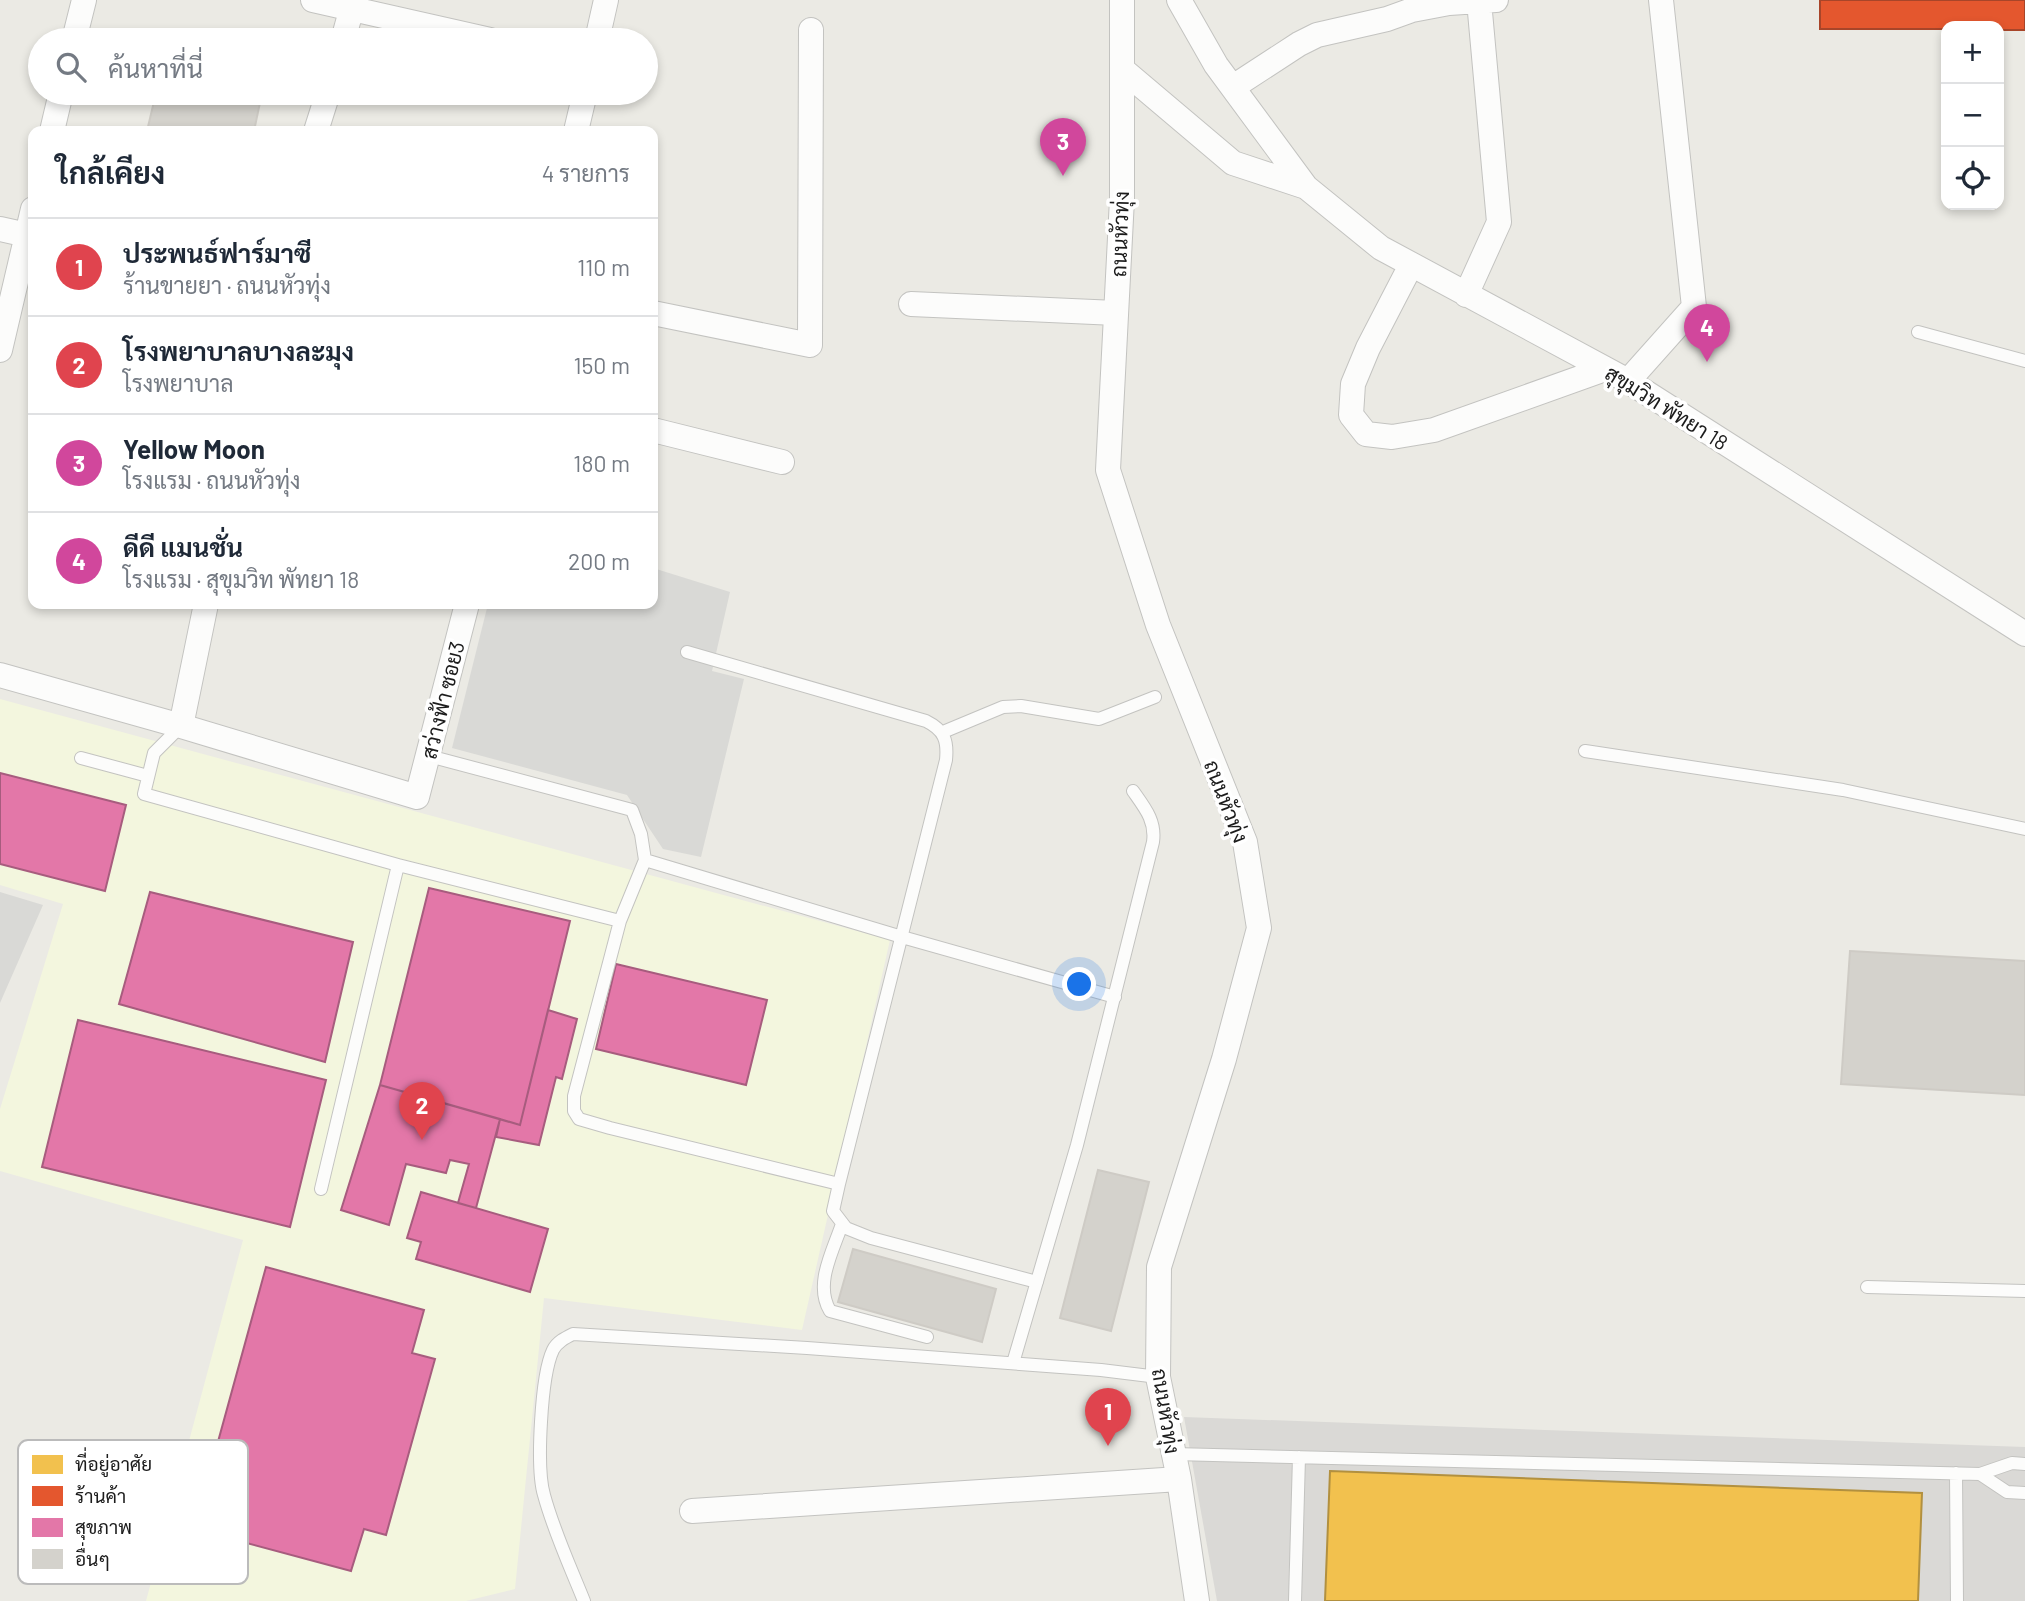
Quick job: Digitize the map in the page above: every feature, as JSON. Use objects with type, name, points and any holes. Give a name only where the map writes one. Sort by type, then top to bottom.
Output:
[{"type":"street","points":[[77,28],[84,0]]},
{"type":"street","points":[[313,0],[353,5],[443,28]]},
{"type":"street","points":[[600,28],[606,0]]},
{"type":"street","name":"ถนนหัวทุ่ง","points":[[1122,0],[1122,199],[1108,470],[1158,625],[1245,842],[1259,928],[1224,1059],[1159,1267],[1158,1377],[1179,1479],[1197,1601]]},
{"type":"street","name":"สุขุมวิท พัทยา 18","points":[[1179,0],[1216,65],[1306,187],[1381,248],[1628,381],[2025,634]]},
{"type":"street","points":[[1628,381],[1693,307],[1661,0]]},
{"type":"street","points":[[1233,87],[1317,35],[1387,19],[1412,10],[1449,3],[1488,1],[1499,222],[1466,295]]},
{"type":"street","points":[[346,28],[353,5]]},
{"type":"street","points":[[658,314],[810,345],[811,30]]},
{"type":"street","name":"สุขุมวิท พัทยา 18","points":[[1123,70],[1233,163],[1306,187]]},
{"type":"street","points":[[53,126],[58,105]]},
{"type":"street","points":[[318,126],[324,105]]},
{"type":"street","points":[[577,126],[582,105]]},
{"type":"street","points":[[0,229],[27,235]]},
{"type":"street","points":[[0,349],[28,231]]},
{"type":"street","points":[[1411,265],[1368,348],[1353,384],[1351,415],[1366,434],[1392,437],[1434,430],[1605,369]]},
{"type":"street","points":[[911,304],[1116,313]]},
{"type":"street","points":[[658,431],[782,462]]},
{"type":"street","points":[[0,675],[181,726],[205,609]]},
{"type":"street","name":"สว่างฟ้า ซอย3","points":[[181,726],[417,797],[466,609]]},
{"type":"street","points":[[692,1511],[1179,1479]]},
{"type":"lane","points":[[1918,332],[2025,361]]},
{"type":"lane","points":[[687,652],[926,721],[943,732],[948,744],[946,760],[833,1211],[846,1228],[871,1238],[1037,1282]]},
{"type":"lane","points":[[943,732],[1003,707],[1021,706],[1099,719],[1155,697]]},
{"type":"lane","points":[[181,726],[154,753],[144,794],[398,865],[620,921]]},
{"type":"lane","points":[[1586,751],[1843,790],[2025,828]]},
{"type":"lane","points":[[429,756],[632,810],[641,834],[645,860],[620,921],[574,1096],[574,1111],[579,1118],[839,1184]]},
{"type":"lane","points":[[81,758],[148,776]]},
{"type":"lane","points":[[1013,1363],[1077,1145],[1155,830],[1147,811],[1133,791]]},
{"type":"lane","points":[[645,860],[1115,997]]},
{"type":"lane","points":[[321,1189],[398,865]]},
{"type":"lane","points":[[842,1224],[827,1270],[823,1295],[830,1311],[927,1336]]},
{"type":"lane","points":[[1867,1287],[2025,1291]]},
{"type":"lane","points":[[584,1601],[554,1527],[543,1492],[540,1470],[540,1435],[548,1367],[554,1349],[562,1339],[573,1334],[1013,1363],[1158,1377]]},
{"type":"lane","points":[[1174,1454],[1980,1474],[2012,1463],[2025,1464]]},
{"type":"lane","points":[[1295,1601],[1299,1457]]},
{"type":"lane","points":[[1956,1473],[1957,1601]]},
{"type":"lane","points":[[1980,1474],[2007,1492],[2025,1493]]},
{"type":"shaded area","points":[[658,570],[730,592],[712,671],[744,679],[701,857],[663,849],[627,795],[452,748],[487,609],[658,609]]},
{"type":"shaded area","points":[[0,699],[890,940],[802,1330],[544,1298],[515,1589],[466,1601],[146,1601],[151,1584],[248,1584],[248,1440],[189,1440],[243,1240],[0,1171],[0,1109],[63,904],[0,885]]},
{"type":"shaded area","points":[[0,892],[43,905],[0,1003]]},
{"type":"shaded area","points":[[1184,1417],[2025,1447],[2025,1601],[1217,1601]]},
{"type":"building: ที่อยู่อาศัย","points":[[1330,1471],[1922,1493],[1918,1601],[1325,1601]]},
{"type":"building: ร้านค้า","points":[[1820,0],[2025,0],[2025,30],[2004,30],[2004,21],[1941,21],[1941,29],[1820,29]]},
{"type":"building: สุขภาพ","points":[[0,773],[126,805],[105,891],[0,864]]},
{"type":"building: สุขภาพ","points":[[429,888],[570,921],[520,1125],[380,1085]]},
{"type":"building: สุขภาพ","points":[[150,892],[353,942],[325,1062],[119,1004]]},
{"type":"building: สุขภาพ","points":[[616,964],[767,1000],[746,1085],[596,1049]]},
{"type":"building: สุขภาพ","points":[[548,1010],[577,1019],[562,1079],[556,1077],[539,1145],[496,1137],[500,1119],[520,1125]]},
{"type":"building: สุขภาพ","points":[[78,1020],[326,1080],[290,1227],[42,1167]]},
{"type":"building: สุขภาพ","points":[[380,1085],[500,1119],[476,1208],[458,1203],[469,1164],[450,1160],[446,1173],[406,1164],[389,1225],[341,1210]]},
{"type":"building: สุขภาพ","points":[[421,1192],[548,1229],[530,1292],[416,1259],[421,1242],[407,1238]]},
{"type":"building: สุขภาพ","points":[[266,1267],[424,1310],[412,1353],[435,1359],[386,1535],[364,1529],[351,1571],[248,1543],[248,1440],[218,1440]]},
{"type":"building: อื่นๆ","points":[[153,105],[259,105],[255,126],[148,126]]},
{"type":"building: อื่นๆ","points":[[1850,951],[2025,961],[2025,1095],[1841,1084]]},
{"type":"building: อื่นๆ","points":[[1098,1170],[1149,1182],[1111,1331],[1060,1318]]},
{"type":"building: อื่นๆ","points":[[853,1249],[996,1289],[982,1342],[838,1302]]},
{"type":"place","name":"Yellow Moon","points":[[1063,176]]},
{"type":"place","name":"ดีดี แมนชั่น","points":[[1707,362]]},
{"type":"place","name":"โรงพยาบาลบางละมุง","points":[[422,1140]]},
{"type":"place","name":"ประพนธ์ฟาร์มาซี","points":[[1108,1446]]}]
